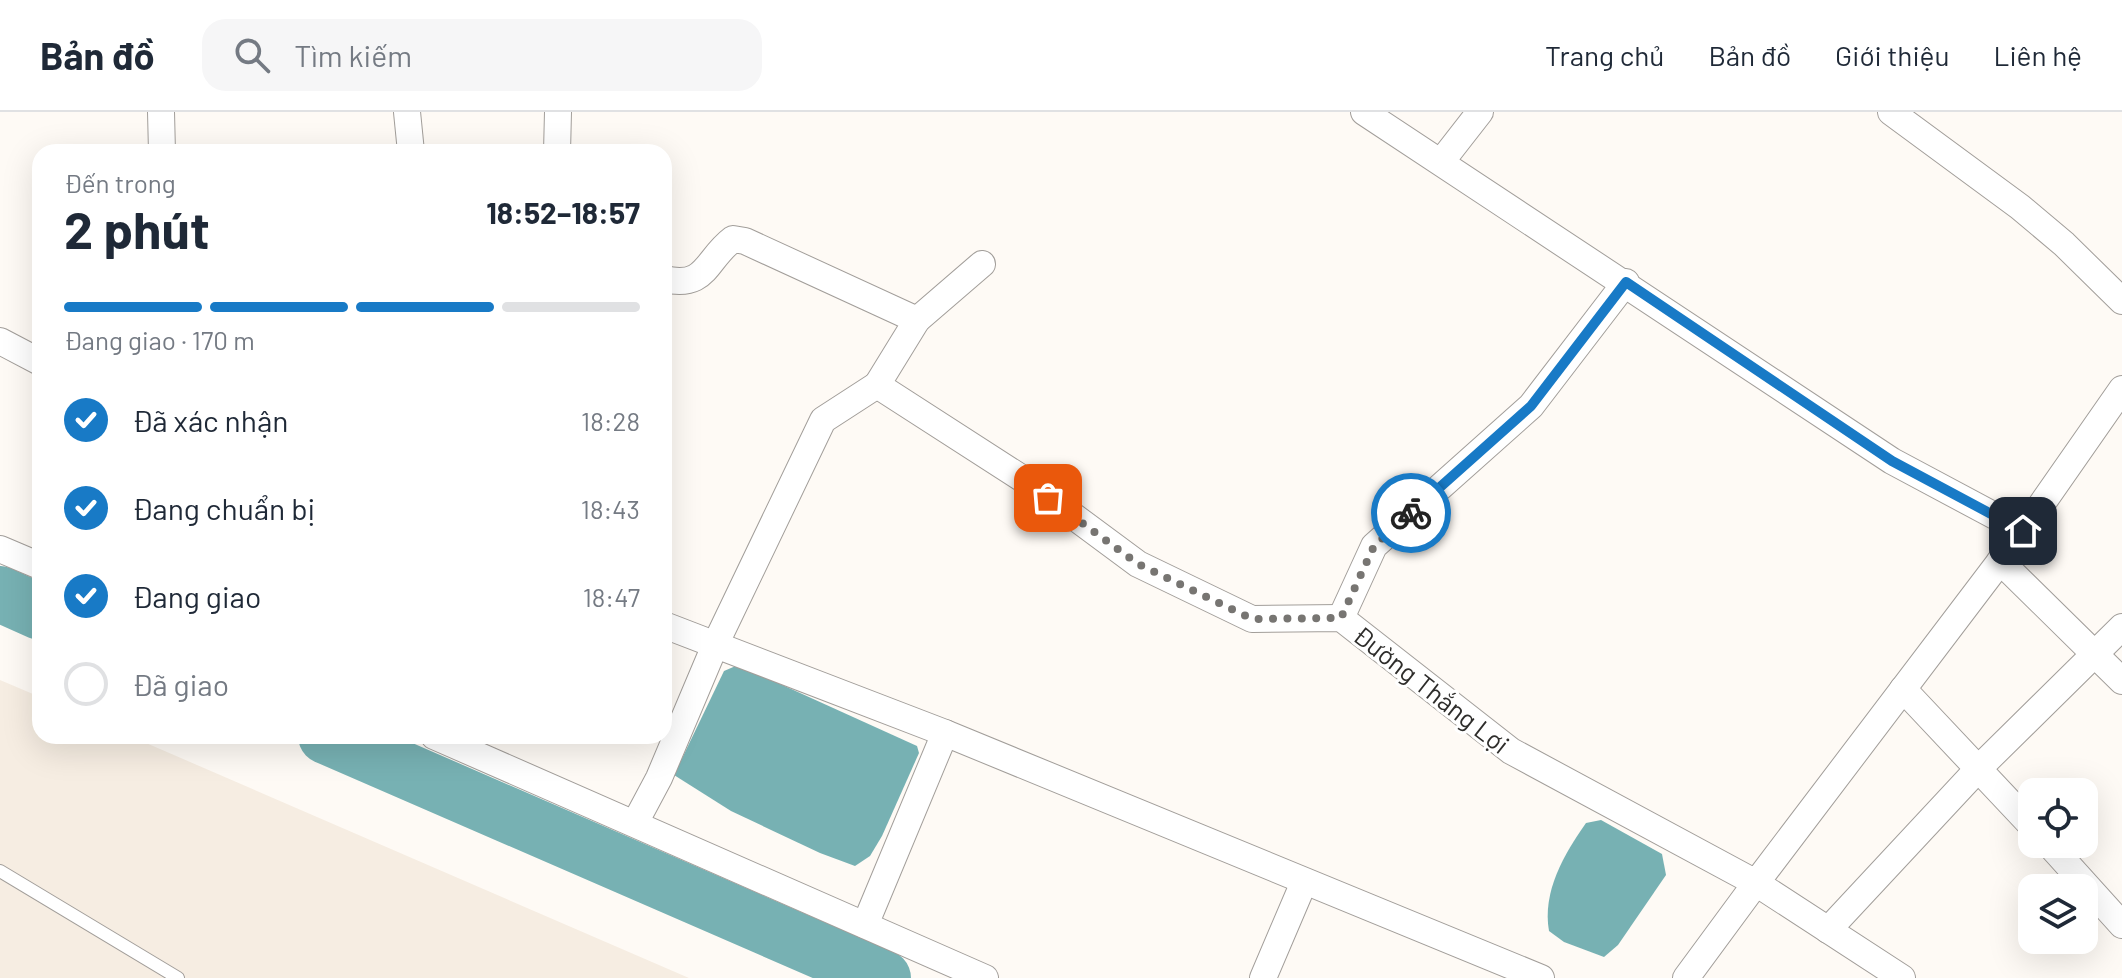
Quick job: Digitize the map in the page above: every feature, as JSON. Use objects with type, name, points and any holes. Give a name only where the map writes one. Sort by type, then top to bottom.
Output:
[{"type":"street","points":[[161,112],[162,144]]},
{"type":"street","points":[[407,112],[410,144]]},
{"type":"street","points":[[557,144],[558,112]]},
{"type":"street","points":[[1364,112],[1626,282],[1892,461],[2023,531]]},
{"type":"street","points":[[1441,162],[1480,112]]},
{"type":"street","points":[[1891,112],[2020,207],[2121,296]]},
{"type":"street","points":[[672,280],[689,281],[700,277],[733,239],[745,241],[917,320]]},
{"type":"street","points":[[635,823],[659,778],[716,643],[823,420],[877,385],[917,320],[982,264]]},
{"type":"street","points":[[1341,618],[1374,546],[1531,406],[1626,282]]},
{"type":"street","points":[[0,341],[32,358]]},
{"type":"street","name":"Đường Thắng Lợi","points":[[877,385],[1026,481],[1138,564],[1252,619],[1341,618],[1511,751],[1756,883],[1902,978]]},
{"type":"street","points":[[1686,978],[2023,531],[2122,389]]},
{"type":"street","points":[[0,549],[32,563]]},
{"type":"street","points":[[2000,561],[2122,681]]},
{"type":"street","points":[[1828,930],[1979,768],[2122,627]]},
{"type":"street","points":[[672,628],[945,733],[1541,978]]},
{"type":"street","points":[[1903,689],[2018,811]]},
{"type":"street","points":[[865,925],[945,733]]},
{"type":"street","points":[[452,744],[985,978]]},
{"type":"street","points":[[2062,858],[2122,925]]},
{"type":"street","points":[[1263,978],[1304,882]]},
{"type":"lane","points":[[0,871],[178,978]]},
{"type":"shaded area","points":[[0,680],[32,694],[32,744],[148,744],[689,978],[0,978]]},
{"type":"water","points":[[738,665],[917,746],[919,753],[882,836],[870,856],[855,866],[731,811],[674,775],[724,671]]},
{"type":"water","points":[[1601,820],[1662,854],[1666,875],[1618,945],[1604,957],[1564,942],[1549,931],[1548,916],[1552,888],[1570,847],[1586,823]]},
{"type":"waterway","points":[[0,594],[32,608]]},
{"type":"waterway","points":[[344,744],[883,978]]},
{"type":"way so far","points":[[1048,498],[1138,564],[1252,619],[1341,618],[1374,546],[1411,513]]},
{"type":"route","points":[[1411,513],[1531,406],[1626,282],[1892,461],[2023,531]]}]
